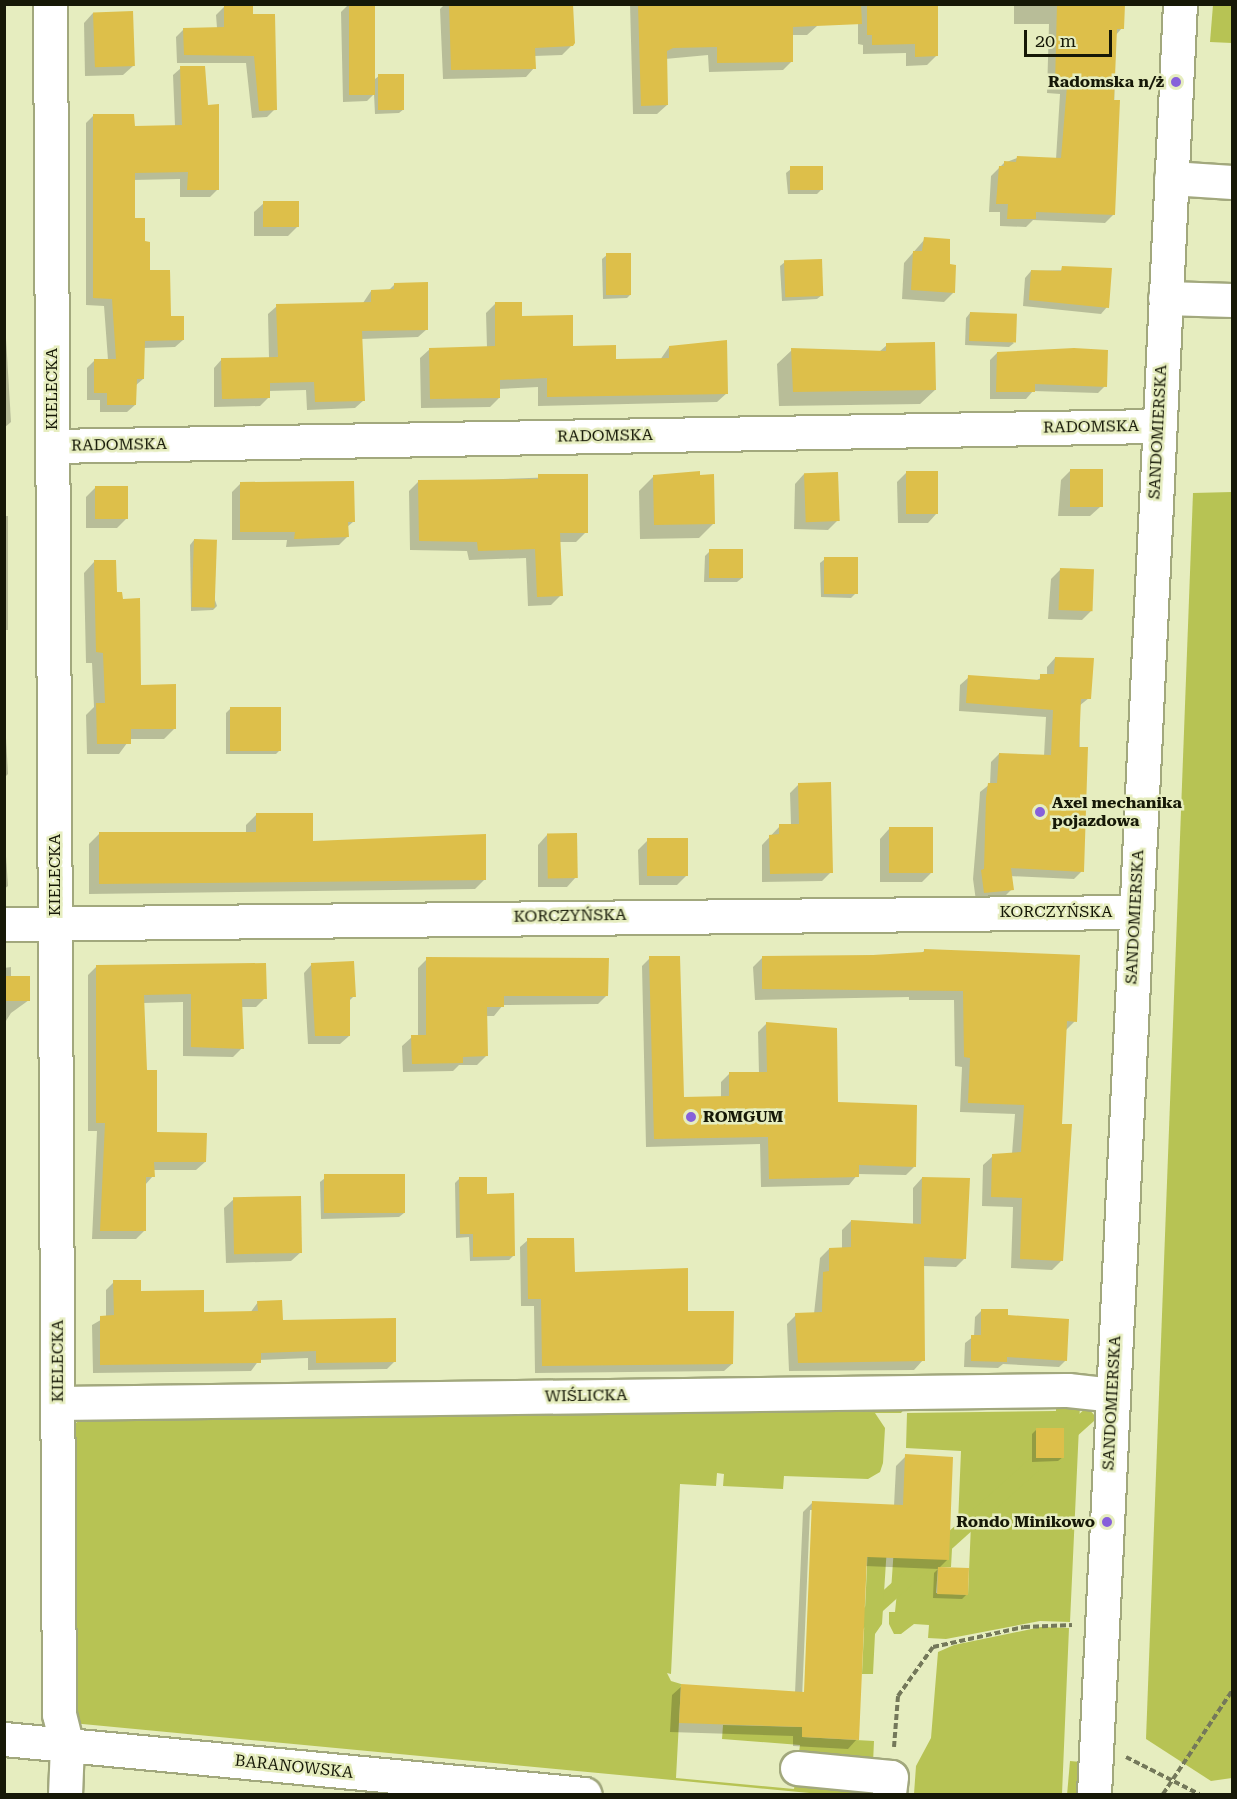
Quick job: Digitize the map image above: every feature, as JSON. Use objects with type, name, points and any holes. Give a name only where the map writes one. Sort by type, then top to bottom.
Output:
[{"type":"street","name":"KIELECKA","points":[[50,4],[59,1714],[67,1745],[65,1794]]},
{"type":"street","name":"SANDOMIERSKA","points":[[1094,1794],[1180,4]]},
{"type":"street","points":[[1171,178],[1233,182]]},
{"type":"street","points":[[1165,298],[1233,300]]},
{"type":"street","name":"RADOMSKA","points":[[52,446],[1159,426]]},
{"type":"street","name":"KORCZYŃSKA","points":[[4,924],[1135,912]]},
{"type":"street","name":"WIŚLICKA","points":[[59,1403],[1068,1390],[1113,1395]]},
{"type":"street","name":"BARANOWSKA","points":[[4,1739],[584,1794]]},
{"type":"street","points":[[797,1768],[890,1786]]},
{"type":"path","points":[[890,1786],[898,1696],[933,1647],[1024,1626],[1073,1624]]},
{"type":"path","points":[[1163,1794],[1233,1691]]},
{"type":"path","points":[[1097,1754],[1122,1755],[1171,1783],[1199,1794]]},
{"type":"green space","points":[[1213,5],[1232,5],[1232,43],[1210,42]]},
{"type":"green space","points":[[1232,492],[1232,1778],[1211,1781],[1146,1739],[1193,493]]},
{"type":"green space","points":[[1063,1397],[1080,1405],[1070,1622],[1040,1621],[946,1639],[928,1638],[929,1625],[914,1624],[901,1634],[894,1634],[889,1624],[889,1612],[895,1612],[897,1592],[891,1591],[894,1547],[901,1547],[901,1558],[909,1558],[909,1547],[952,1549],[951,1567],[938,1567],[936,1593],[968,1595],[971,1524],[958,1523],[961,1451],[906,1448],[907,1413],[1056,1411],[1056,1404],[906,1407],[901,1413],[875,1413],[885,1428],[883,1463],[880,1472],[868,1479],[784,1476],[783,1489],[723,1486],[724,1474],[717,1473],[716,1486],[680,1484],[671,1674],[667,1673],[671,1681],[681,1684],[676,1778],[794,1789],[800,1745],[722,1739],[723,1725],[802,1727],[802,1737],[874,1741],[872,1786],[882,1787],[875,1794],[820,1794],[72,1723],[70,1436],[73,1425],[89,1414]],"holes":[[[1064,1428],[1064,1457],[1036,1458],[1036,1429]]]},
{"type":"green space","points":[[1087,1407],[1097,1418],[847,1644],[837,1632]]},
{"type":"green space","points":[[868,1545],[887,1546],[882,1624],[875,1634],[873,1674],[862,1674]]},
{"type":"green space","points":[[1041,1627],[1069,1628],[1062,1794],[914,1794],[916,1766],[931,1738],[938,1652],[954,1645]]},
{"type":"green space","points":[[1070,1761],[1081,1762],[1078,1794],[1067,1794]]},
{"type":"building","points":[[253,4],[253,14],[275,14],[277,110],[259,111],[254,56],[184,55],[183,28],[224,27],[224,5]]},
{"type":"building","points":[[349,4],[375,4],[375,95],[349,95]]},
{"type":"building","points":[[449,4],[573,4],[575,43],[573,46],[535,48],[536,69],[451,70]]},
{"type":"building","points":[[638,4],[861,4],[862,24],[793,27],[793,62],[717,63],[717,47],[673,48],[667,51],[668,105],[641,106]]},
{"type":"building","points":[[867,4],[938,4],[938,56],[915,57],[915,44],[872,45],[872,35],[867,35]]},
{"type":"building","points":[[1057,4],[1125,4],[1124,29],[1117,29],[1114,100],[1120,100],[1115,215],[1036,212],[1036,219],[1007,219],[1008,204],[996,204],[999,166],[1004,166],[1004,161],[1016,162],[1017,156],[1061,158],[1067,86],[1055,85]]},
{"type":"building","points":[[133,11],[135,66],[95,67],[93,12]]},
{"type":"building","points":[[180,66],[205,66],[208,105],[219,104],[219,190],[187,190],[188,172],[135,173],[135,218],[145,218],[145,241],[150,242],[150,270],[170,270],[171,316],[184,316],[184,340],[145,341],[144,379],[137,379],[136,405],[107,405],[107,393],[94,393],[94,359],[116,359],[112,299],[93,298],[93,114],[134,114],[135,126],[182,125]]},
{"type":"building","points":[[378,74],[404,74],[404,110],[378,110]]},
{"type":"building","points":[[790,166],[823,166],[823,190],[790,190]]},
{"type":"building","points":[[263,201],[299,201],[299,227],[263,227]]},
{"type":"building","points":[[924,237],[950,239],[950,264],[956,265],[955,293],[911,290],[913,251],[922,251]]},
{"type":"building","points":[[606,253],[631,253],[631,295],[606,295]]},
{"type":"building","points":[[822,259],[823,296],[785,297],[784,260]]},
{"type":"building","points":[[1062,266],[1112,268],[1109,308],[1029,300],[1031,270],[1061,271]]},
{"type":"building","points":[[428,282],[428,330],[362,331],[365,401],[315,402],[314,382],[270,383],[270,398],[222,399],[221,358],[278,357],[276,304],[371,302],[371,290],[394,289],[394,283]]},
{"type":"building","points":[[495,302],[522,302],[522,316],[573,315],[573,346],[616,345],[616,359],[669,358],[669,346],[727,340],[728,394],[547,397],[547,378],[500,380],[500,398],[430,399],[429,348],[495,346]]},
{"type":"building","points":[[970,312],[1017,314],[1016,343],[969,341]]},
{"type":"building","points":[[935,342],[936,390],[793,392],[791,348],[886,351],[886,343]]},
{"type":"building","points":[[1074,348],[1108,350],[1107,387],[1035,384],[1035,392],[996,392],[997,352]]},
{"type":"building","points":[[1070,469],[1103,469],[1103,507],[1070,507]]},
{"type":"building","points":[[700,471],[700,475],[714,474],[715,524],[654,525],[653,475]]},
{"type":"building","points":[[906,471],[938,471],[938,514],[906,514]]},
{"type":"building","points":[[838,472],[840,521],[806,522],[804,473]]},
{"type":"building","points":[[538,474],[588,474],[588,533],[560,533],[563,596],[537,597],[535,549],[478,551],[477,542],[419,541],[418,480],[538,479]]},
{"type":"building","points":[[354,481],[355,522],[348,522],[349,537],[294,539],[295,532],[240,532],[240,482]]},
{"type":"building","points":[[95,486],[128,486],[128,519],[95,519]]},
{"type":"building","points":[[194,539],[217,540],[215,608],[192,607]]},
{"type":"building","points":[[709,549],[743,549],[743,578],[709,578]]},
{"type":"building","points":[[824,557],[858,557],[858,594],[824,594]]},
{"type":"building","points":[[94,560],[116,560],[117,592],[122,592],[123,599],[140,598],[141,685],[176,684],[176,729],[131,729],[131,744],[97,744],[96,703],[105,703],[103,653],[96,652]]},
{"type":"building","points":[[1060,568],[1094,569],[1093,611],[1059,610]]},
{"type":"building","points":[[1055,657],[1094,658],[1091,699],[1081,699],[1079,747],[1088,747],[1084,872],[1011,868],[1014,890],[984,893],[981,870],[984,869],[986,798],[988,783],[997,783],[999,753],[1051,755],[1053,710],[966,703],[968,675],[1040,680],[1040,674],[1054,674]]},
{"type":"building","points":[[230,707],[281,707],[281,751],[230,751]]},
{"type":"building","points":[[831,782],[833,873],[770,874],[769,835],[779,834],[779,824],[799,824],[798,783]]},
{"type":"building","points":[[256,813],[313,813],[313,841],[486,834],[486,880],[99,884],[99,832],[256,832]]},
{"type":"building","points":[[889,827],[933,827],[933,873],[889,873]]},
{"type":"building","points":[[577,833],[578,878],[548,879],[547,834]]},
{"type":"building","points":[[647,838],[688,838],[688,876],[647,876]]},
{"type":"building","points":[[924,949],[1080,955],[1077,1022],[1067,1021],[1062,1124],[1072,1124],[1063,1261],[1020,1259],[1022,1198],[991,1197],[992,1154],[1021,1152],[1024,1105],[968,1103],[970,1058],[964,1057],[963,991],[762,989],[762,956],[873,955],[924,952]]},
{"type":"building","points":[[649,956],[680,956],[684,1097],[729,1096],[729,1072],[767,1072],[766,1022],[837,1028],[838,1102],[917,1105],[916,1167],[859,1165],[859,1177],[769,1179],[768,1137],[654,1139]]},
{"type":"building","points":[[426,957],[609,958],[608,996],[504,996],[504,1007],[487,1007],[488,1056],[463,1057],[463,1063],[412,1064],[411,1035],[426,1035]]},
{"type":"building","points":[[354,961],[356,997],[350,997],[350,1036],[315,1036],[311,963]]},
{"type":"building","points":[[266,963],[267,999],[242,999],[244,1049],[191,1047],[191,994],[144,995],[147,1070],[157,1070],[157,1132],[207,1133],[206,1162],[154,1162],[155,1177],[146,1177],[146,1231],[100,1231],[105,1123],[96,1123],[96,965]]},
{"type":"building","points":[[4,976],[30,976],[30,1001],[4,1001]]},
{"type":"building","points":[[324,1174],[405,1174],[405,1213],[324,1213]]},
{"type":"building","points":[[459,1177],[487,1177],[487,1194],[514,1193],[515,1256],[473,1257],[473,1234],[460,1234]]},
{"type":"building","points":[[922,1177],[970,1178],[966,1259],[924,1257],[925,1361],[798,1363],[795,1313],[822,1312],[823,1272],[829,1271],[829,1248],[851,1247],[851,1220],[921,1224]]},
{"type":"building","points":[[301,1196],[302,1253],[234,1254],[233,1197]]},
{"type":"building","points":[[527,1238],[574,1238],[575,1272],[688,1268],[688,1311],[734,1311],[733,1364],[542,1366],[541,1299],[528,1299]]},
{"type":"building","points":[[113,1280],[141,1280],[141,1291],[204,1290],[204,1312],[258,1311],[257,1301],[282,1300],[283,1320],[396,1318],[396,1362],[316,1363],[316,1351],[261,1353],[261,1363],[100,1365],[100,1316],[114,1315]]},
{"type":"building","points":[[981,1309],[1008,1309],[1008,1315],[1069,1319],[1067,1361],[1007,1357],[1007,1362],[971,1361],[971,1335],[981,1335]]},
{"type":"building","points":[[1036,1428],[1064,1428],[1064,1458],[1036,1458]]},
{"type":"building","points":[[905,1454],[953,1457],[949,1560],[867,1557],[859,1740],[802,1737],[802,1727],[679,1723],[681,1684],[804,1692],[812,1501],[903,1505]]},
{"type":"building","points":[[938,1567],[969,1568],[968,1595],[937,1594]]},
{"type":"place","name":"Radomska n/ż","points":[[1176,82]]},
{"type":"place","name":"Axel mechanika pojazdowa","points":[[1040,812]]},
{"type":"place","name":"ROMGUM","points":[[691,1117]]},
{"type":"place","name":"Rondo Minikowo","points":[[1107,1522]]}]
